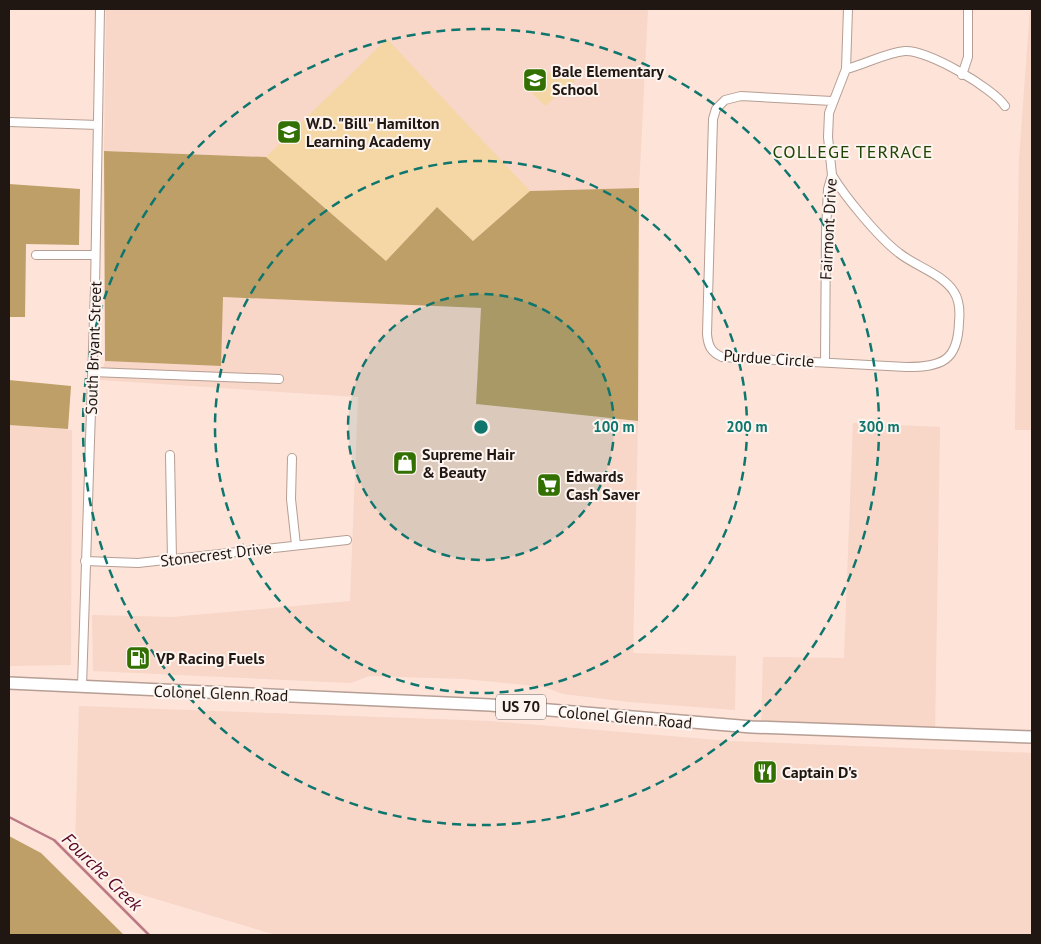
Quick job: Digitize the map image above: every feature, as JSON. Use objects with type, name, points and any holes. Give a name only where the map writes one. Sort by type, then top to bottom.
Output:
[{"type":"main road","name":"Colonel Glenn Road","points":[[9,683],[490,705],[752,727],[1032,737]]},
{"type":"street","name":"South Bryant Street","points":[[82,686],[92,372],[100,9]]},
{"type":"street","name":"Fairmont Drive","points":[[824,362],[826,232],[828,189],[832,175],[828,137],[829,113],[832,101],[846,69],[848,9]]},
{"type":"street","points":[[962,75],[968,57],[968,9]]},
{"type":"street","points":[[846,69],[896,53],[914,51],[931,57],[989,91],[1005,106]]},
{"type":"street","name":"Purdue Circle","points":[[832,101],[755,96],[731,97],[725,100],[716,110],[713,119],[711,168],[706,334],[708,346],[722,357],[929,367],[945,360],[954,351],[959,332],[960,311],[954,292],[944,281],[893,248],[854,204],[832,175]]},
{"type":"street","points":[[9,122],[98,125]]},
{"type":"street","points":[[36,255],[95,256]]},
{"type":"street","points":[[92,372],[279,379]]},
{"type":"street","points":[[170,455],[172,559]]},
{"type":"street","points":[[292,458],[291,499],[296,545]]},
{"type":"street","name":"Stonecrest Drive","points":[[85,562],[138,563],[347,540]]},
{"type":"shaded area","points":[[106,9],[648,9],[639,188],[530,191],[266,157],[104,151]]},
{"type":"shaded area","points":[[1030,9],[1032,9],[1032,430],[1015,430],[1019,159]]},
{"type":"shaded area","points":[[387,39],[530,191],[473,241],[437,207],[386,261],[266,157]]},
{"type":"shaded area","points":[[558,66],[575,81],[545,106],[529,90]]},
{"type":"shaded area","points":[[104,151],[266,157],[386,261],[437,207],[473,241],[530,191],[639,188],[638,421],[476,404],[481,308],[223,297],[221,366],[105,361]]},
{"type":"shaded area","points":[[9,184],[80,189],[79,245],[26,244],[25,317],[9,317]]},
{"type":"shaded area","points":[[223,297],[482,308],[476,404],[638,421],[633,653],[736,656],[735,710],[630,702],[563,694],[544,687],[465,679],[369,676],[351,683],[93,671],[92,615],[172,617],[350,601],[358,397],[100,380],[105,361],[220,366]]},
{"type":"shaded area","points":[[9,380],[71,386],[68,429],[9,425]]},
{"type":"shaded area","points":[[853,423],[940,427],[935,734],[761,728],[763,657],[844,658]]},
{"type":"shaded area","points":[[9,425],[72,430],[71,665],[9,666]]},
{"type":"shaded area","points":[[79,706],[490,721],[730,741],[1032,753],[1032,935],[276,935],[116,887],[75,849]]},
{"type":"shaded area","points":[[9,836],[41,853],[124,935],[9,935]]},
{"type":"waterway","name":"Fourche Creek","points":[[9,817],[54,840],[149,935]]},
{"type":"place","name":"Bale Elementary School","points":[[535,80]]},
{"type":"place","name":"W.D. \"Bill\" Hamilton Learning Academy","points":[[289,132]]},
{"type":"place","name":"Supreme Hair & Beauty","points":[[405,463]]},
{"type":"place","name":"Edwards Cash Saver","points":[[549,485]]},
{"type":"place","name":"VP Racing Fuels","points":[[138,658]]},
{"type":"place","name":"Captain D's","points":[[765,772]]},
{"type":"district","name":"COLLEGE TERRACE","points":[[853,152]]}]
